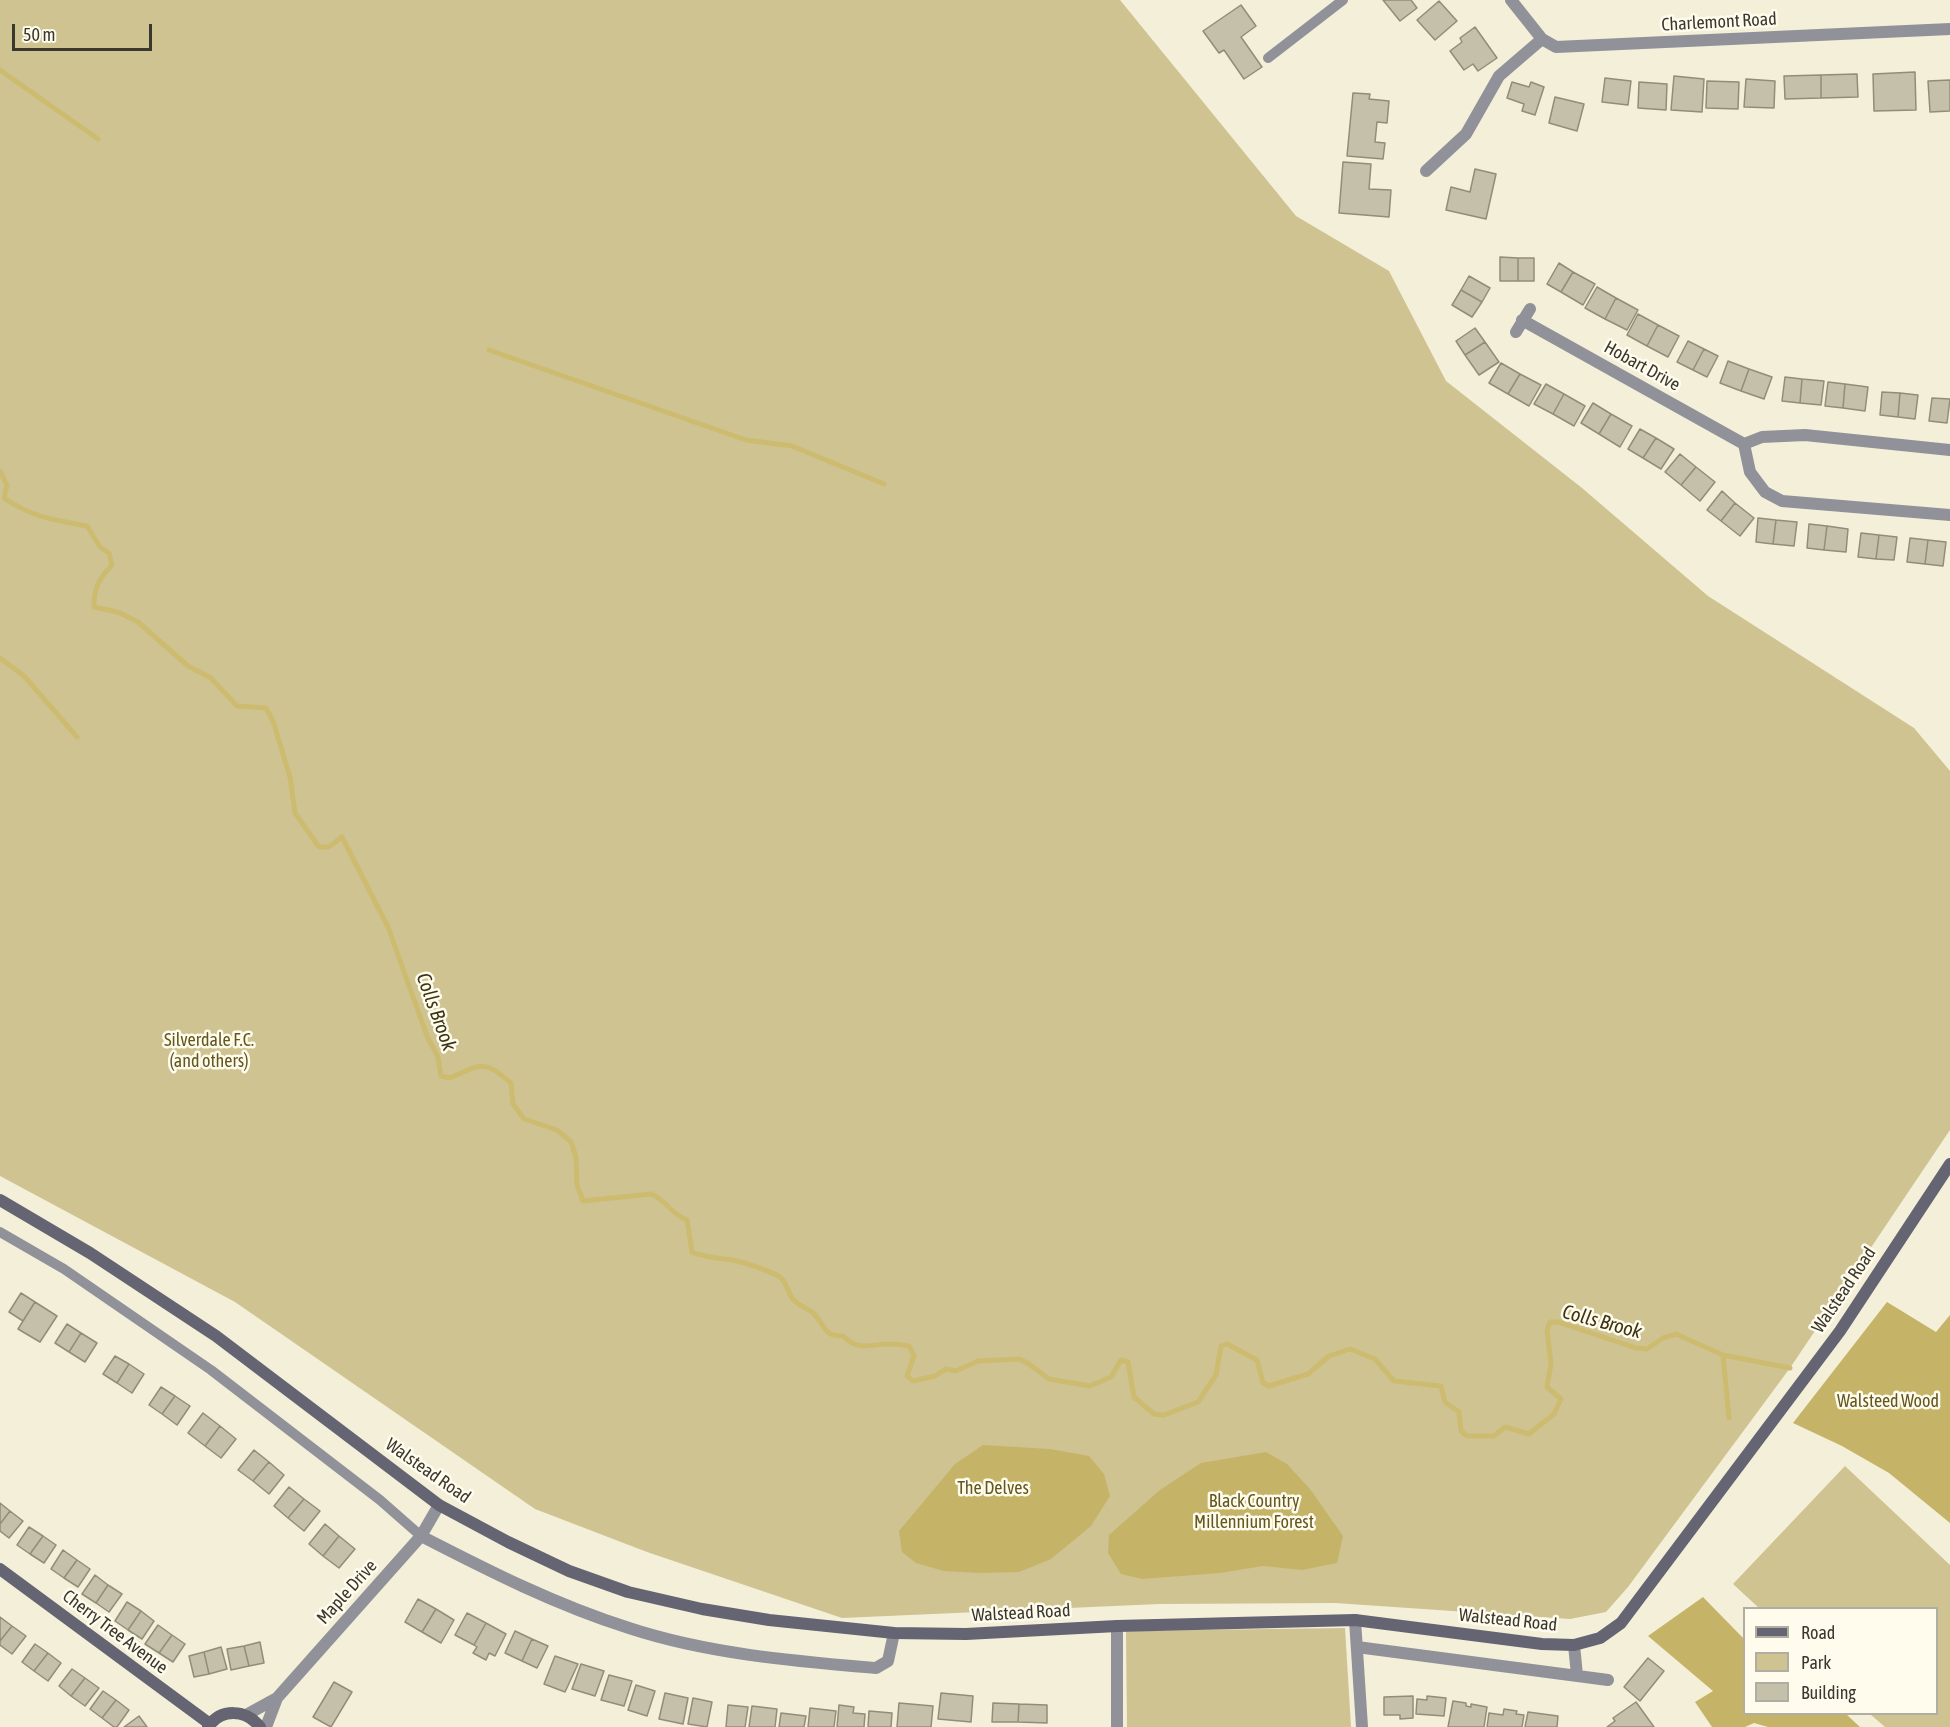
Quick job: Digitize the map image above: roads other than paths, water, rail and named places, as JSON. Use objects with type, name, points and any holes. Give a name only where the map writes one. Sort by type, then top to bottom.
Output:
[{"type":"street","points":[[1426,171],[1466,134],[1499,76],[1542,39],[1511,0]]},
{"type":"street","name":"Charlemont Road","points":[[1542,39],[1556,47],[1950,29]]},
{"type":"street","name":"Hobart Drive","points":[[1530,309],[1519,326],[1744,444]]},
{"type":"street","points":[[1950,450],[1805,435],[1762,437],[1744,444],[1750,472],[1765,492],[1782,501],[1950,515]]},
{"type":"street","name":"Walstead Road","points":[[0,1200],[90,1253],[216,1336],[439,1505],[568,1571],[628,1592],[702,1609],[769,1620],[894,1633],[966,1634],[1118,1626],[1355,1620],[1542,1644],[1574,1645],[1600,1638],[1622,1623],[1840,1331],[1950,1164]]},
{"type":"street","name":"Maple Drive","points":[[209,1725],[220,1716],[235,1712],[246,1715],[277,1698],[421,1536],[439,1505]]},
{"type":"street","points":[[421,1536],[509,1581],[568,1607],[631,1629],[687,1643],[757,1655],[876,1668],[888,1661],[894,1633]]},
{"type":"street","name":"Cherry Tree Avenue","points":[[0,1569],[209,1725]]},
{"type":"street","points":[[1355,1620],[1362,1727]]},
{"type":"street","points":[[1117,1727],[1118,1626]]},
{"type":"street","points":[[1574,1645],[1577,1675]]},
{"type":"street","points":[[1357,1647],[1608,1680]]},
{"type":"street","name":"Maple Drive","points":[[266,1727],[277,1698]]},
{"type":"street","points":[[246,1715],[260,1727]]},
{"type":"lane","points":[[1268,58],[1343,0]]},
{"type":"lane","points":[[0,1232],[64,1269],[211,1370],[380,1500],[421,1536]]},
{"type":"waterway","points":[[0,70],[98,139]]},
{"type":"waterway","points":[[489,350],[746,440],[792,446],[884,484]]},
{"type":"waterway","name":"Colls Brook","points":[[0,471],[7,485],[4,498],[34,514],[87,526],[100,547],[109,553],[112,565],[98,584],[94,607],[118,612],[138,622],[188,666],[211,678],[237,706],[266,708],[273,721],[290,777],[295,813],[319,847],[329,847],[342,837],[388,927],[427,1036],[438,1057],[441,1076],[450,1078],[482,1066],[502,1075],[511,1083],[513,1104],[524,1119],[557,1130],[571,1142],[576,1157],[577,1185],[583,1201],[651,1194],[657,1197],[687,1220],[692,1252],[742,1262],[780,1277],[785,1282],[792,1298],[813,1313],[827,1332],[843,1336],[860,1346],[889,1344],[909,1346],[914,1356],[907,1376],[913,1381],[935,1376],[946,1369],[956,1371],[978,1361],[1019,1359],[1049,1379],[1090,1386],[1111,1377],[1121,1360],[1128,1362],[1134,1397],[1154,1414],[1164,1415],[1198,1402],[1216,1375],[1221,1346],[1227,1344],[1257,1360],[1263,1383],[1269,1386],[1308,1374],[1329,1356],[1350,1349],[1375,1359],[1394,1381],[1441,1386],[1445,1402],[1459,1412],[1461,1431],[1467,1436],[1494,1436],[1505,1427],[1529,1434],[1554,1414],[1561,1399],[1547,1387],[1551,1364],[1547,1330],[1550,1322],[1558,1322],[1636,1348],[1647,1349],[1663,1338],[1676,1334],[1723,1355],[1790,1368]]},
{"type":"waterway","points":[[0,658],[24,676],[77,737]]},
{"type":"waterway","points":[[1723,1355],[1729,1418]]},
{"type":"park label","name":"Silverdale F.C. (and others)","points":[[209,1050]]},
{"type":"park label","name":"Walsteed Wood","points":[[1888,1401]]},
{"type":"park label","name":"The Delves","points":[[993,1488]]},
{"type":"park label","name":"Black Country Millennium Forest","points":[[1254,1511]]}]
